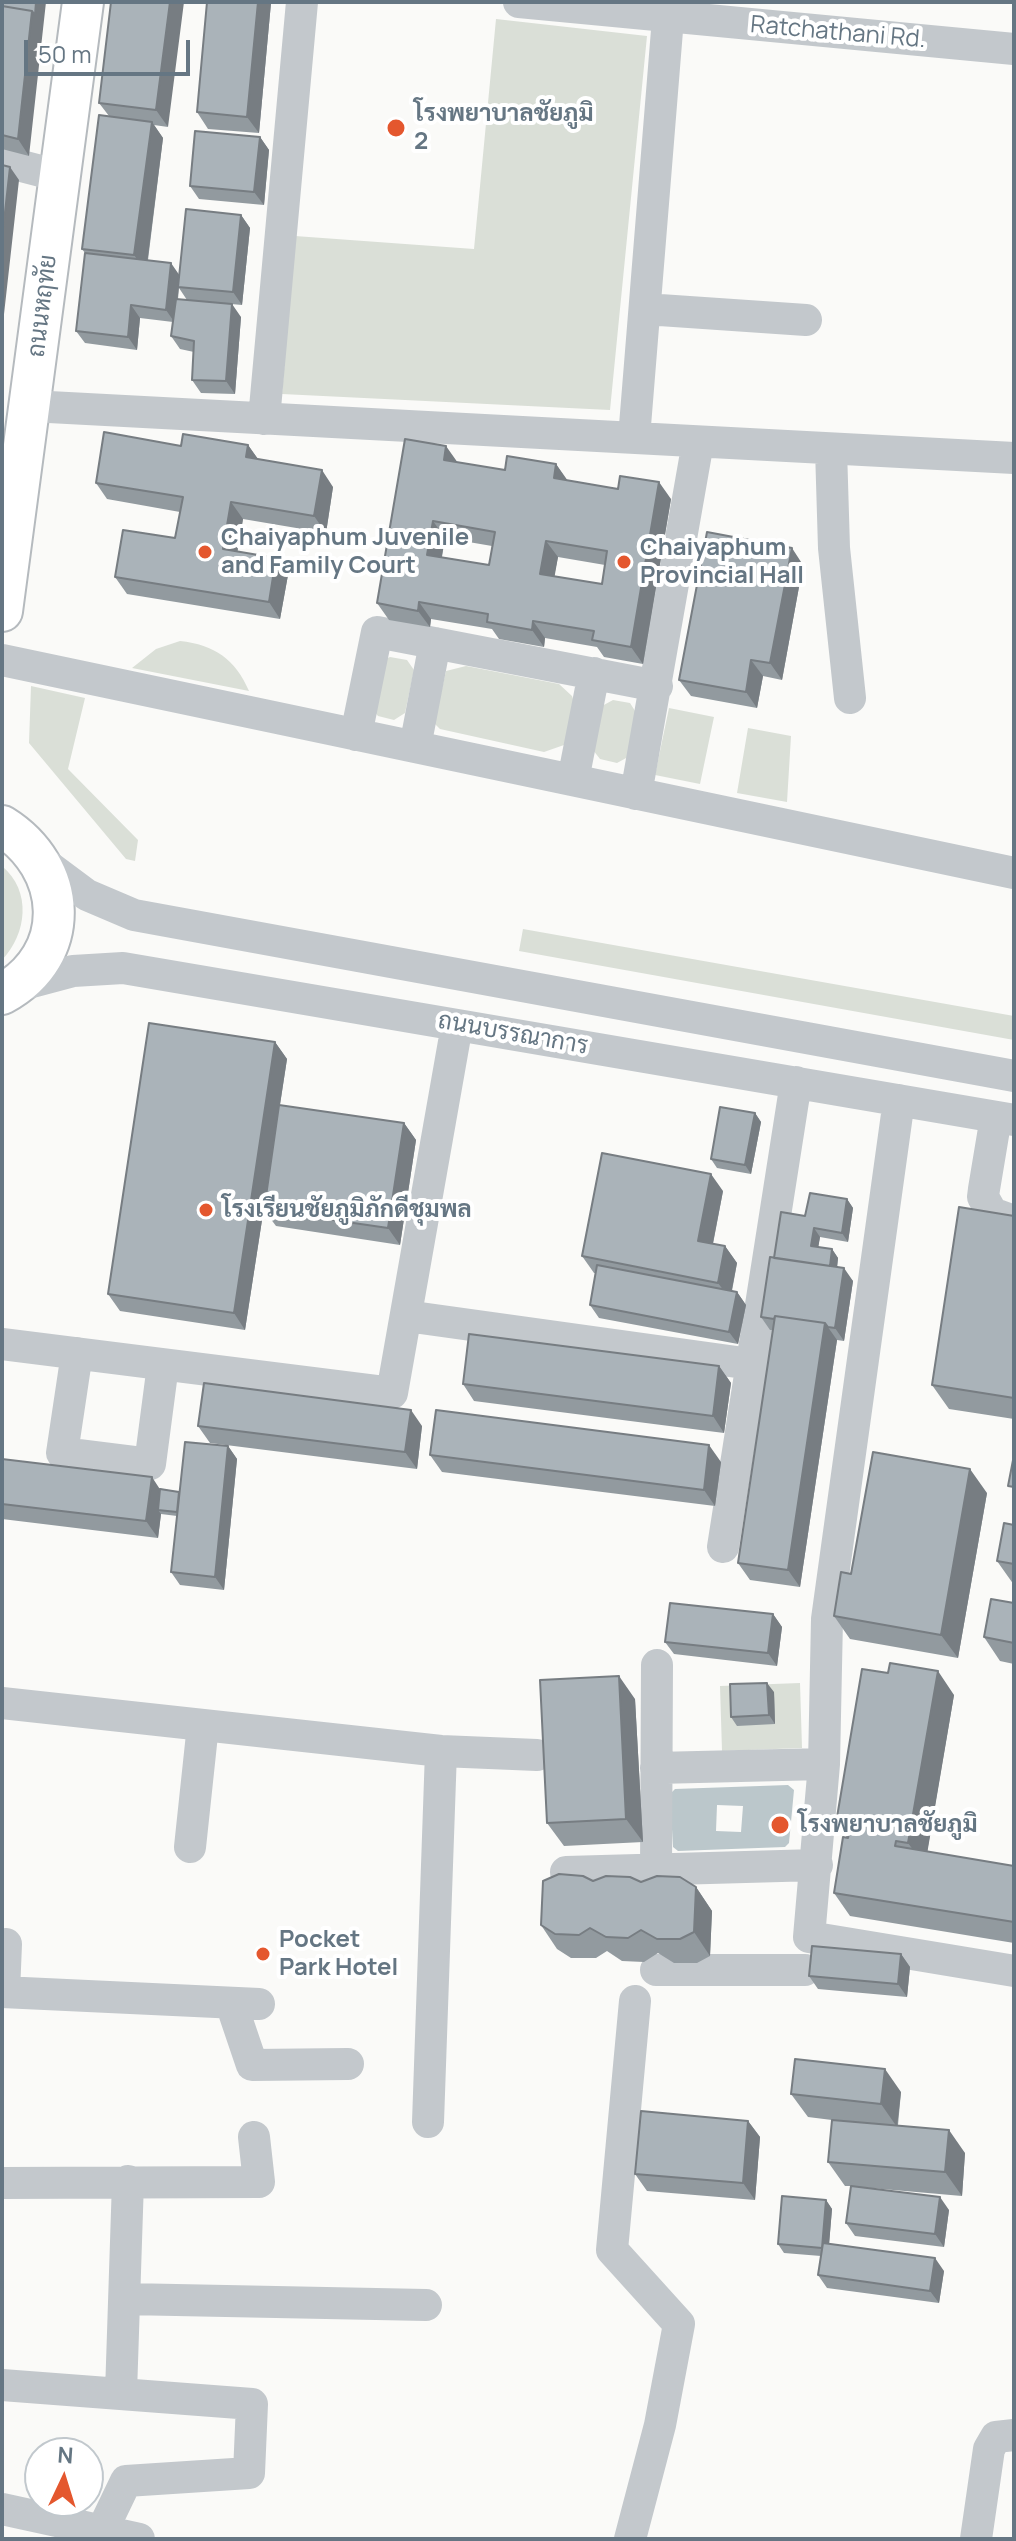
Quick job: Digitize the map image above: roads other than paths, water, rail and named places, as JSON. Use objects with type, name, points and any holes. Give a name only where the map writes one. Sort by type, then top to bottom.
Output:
[{"type":"main road","name":"ถนนหฤทัย","points":[[2,611],[83,2]]},
{"type":"main road","points":[[2,801],[21,841],[52,888],[55,919],[46,949],[29,975],[5,993]]},
{"type":"street","points":[[264,419],[302,2]]},
{"type":"street","name":"Ratchathani Rd.","points":[[535,3],[1014,49]]},
{"type":"street","points":[[634,438],[668,18]]},
{"type":"street","points":[[2,161],[60,176]]},
{"type":"street","points":[[645,309],[806,320]]},
{"type":"street","points":[[30,406],[1014,458]]},
{"type":"street","points":[[636,794],[698,442]]},
{"type":"street","points":[[831,449],[834,548],[850,698]]},
{"type":"street","points":[[356,735],[377,632],[657,686]]},
{"type":"street","points":[[415,747],[435,643]]},
{"type":"street","points":[[2,660],[1014,873]]},
{"type":"street","points":[[573,780],[594,673]]},
{"type":"street","name":"ถนนบรรณาการ","points":[[21,841],[87,895],[134,915],[1014,1076]]},
{"type":"street","points":[[354,1007],[363,957]]},
{"type":"street","name":"ถนนบรรณาการ","points":[[5,993],[73,971],[123,968],[1005,1118]]},
{"type":"street","points":[[690,1064],[697,1018]]},
{"type":"street","points":[[2,1344],[392,1393],[457,1025]]},
{"type":"street","points":[[723,1547],[796,1082]]},
{"type":"street","points":[[899,1100],[827,1619],[824,1764],[809,1937],[1014,1971]]},
{"type":"street","points":[[1005,1118],[983,1197],[992,1213],[1014,1221]]},
{"type":"street","points":[[406,1316],[751,1364]]},
{"type":"street","points":[[77,1353],[62,1453],[150,1464],[163,1365]]},
{"type":"street","points":[[656,1871],[657,1665]]},
{"type":"street","points":[[2,1703],[441,1751],[537,1755]]},
{"type":"street","points":[[190,1847],[203,1725]]},
{"type":"street","points":[[428,2122],[441,1751]]},
{"type":"street","points":[[656,1768],[824,1764]]},
{"type":"street","points":[[566,1872],[817,1865]]},
{"type":"street","points":[[6,1944],[3,1992],[245,2004],[252,2065],[348,2064]]},
{"type":"street","points":[[656,1970],[805,1970]]},
{"type":"street","points":[[630,2539],[660,2425],[679,2324],[612,2250],[635,2001]]},
{"type":"street","points":[[2,2183],[259,2182],[254,2137]]},
{"type":"street","points":[[121,2393],[128,2181]]},
{"type":"street","points":[[126,2299],[426,2305]]},
{"type":"street","points":[[2,2385],[252,2404],[249,2473],[126,2481],[102,2531]]},
{"type":"street","points":[[976,2539],[989,2449],[996,2437],[1014,2435]]},
{"type":"street","points":[[2,2509],[139,2539]]},
{"type":"place","name":"โรงพยาบาลชัยภูมิ 2","points":[[396,128]]},
{"type":"place","name":"Chaiyaphum Juvenile and Family Court","points":[[205,552]]},
{"type":"place","name":"Chaiyaphum Provincial Hall","points":[[624,562]]},
{"type":"place","name":"โรงเรียนชัยภูมิภักดีชุมพล","points":[[206,1210]]},
{"type":"place","name":"โรงพยาบาลชัยภูมิ","points":[[780,1825]]},
{"type":"place","name":"Pocket Park Hotel","points":[[263,1954]]}]
